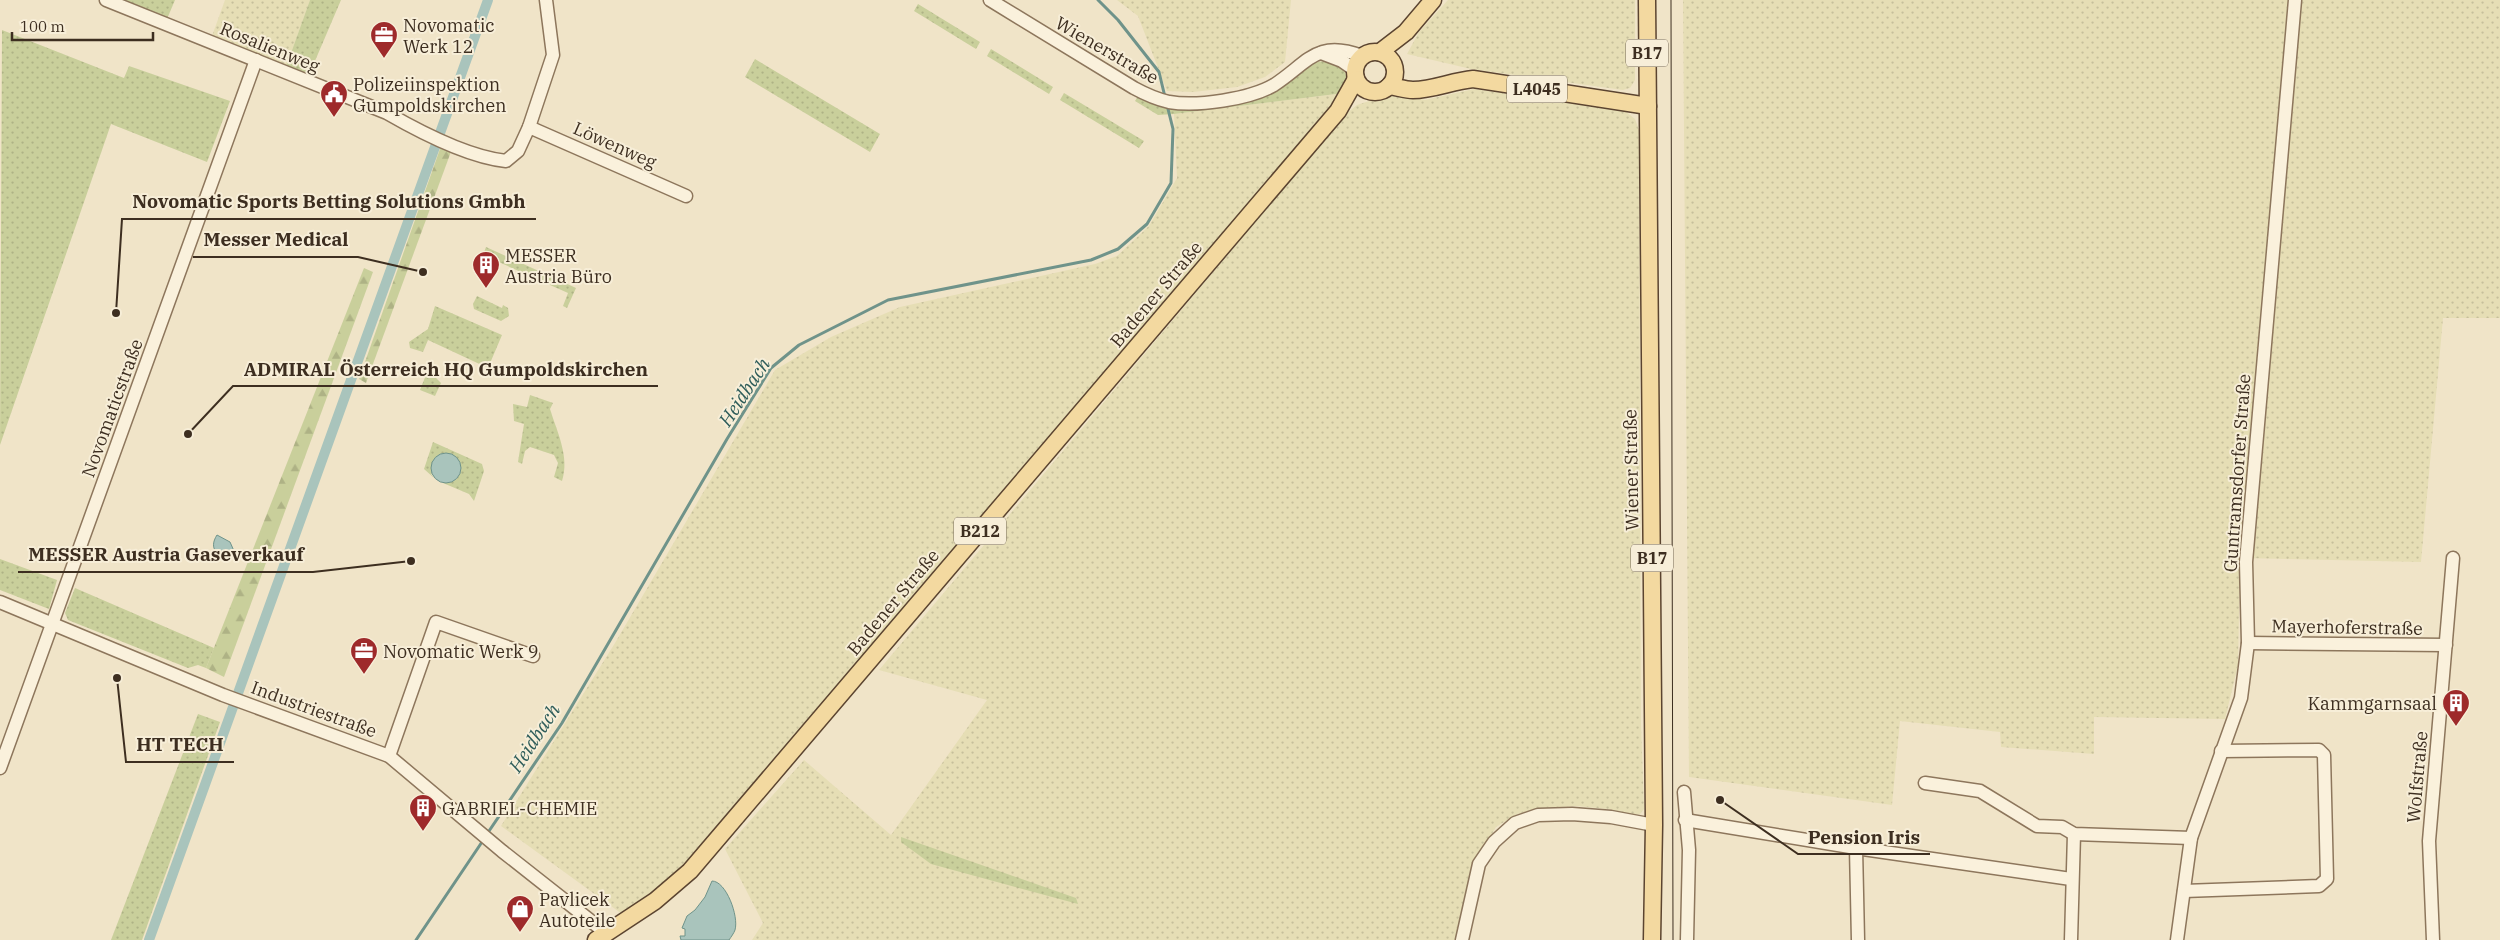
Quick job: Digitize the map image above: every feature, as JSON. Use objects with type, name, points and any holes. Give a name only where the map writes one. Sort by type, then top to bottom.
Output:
[{"type":"main road","points":[[1380,52],[1406,32],[1433,0]]},
{"type":"main road","name":"Wiener Straße","points":[[1647,0],[1654,825],[1652,940]]},
{"type":"main road","points":[[1392,74],[1406,32]]},
{"type":"main road","points":[[1368,91],[1361,86],[1358,68],[1369,52],[1380,52],[1388,56],[1392,74]]},
{"type":"main road","name":"Badener Straße","points":[[601,937],[655,901],[690,871],[1338,111],[1358,68]]},
{"type":"main road","name":"L4045","points":[[1392,74],[1411,90],[1426,89],[1473,79],[1648,106]]},
{"type":"main road","name":"B212","points":[[1368,91],[1376,92],[1392,74]]},
{"type":"main road","name":"Badener Straße","points":[[1338,111],[1368,91]]},
{"type":"street","name":"Rosalienweg","points":[[106,0],[387,113],[430,137],[494,160],[506,161],[518,151],[529,127]]},
{"type":"street","points":[[529,127],[553,55],[546,0]]},
{"type":"street","name":"Wienerstraße","points":[[990,0],[1134,88],[1155,98],[1171,102],[1211,101],[1258,92],[1274,84],[1309,57],[1321,53],[1358,68]]},
{"type":"street","name":"Guntramsdorfer Straße","points":[[2178,940],[2191,838],[2240,698],[2248,643],[2246,562],[2295,0]]},
{"type":"street","name":"Novomaticstraße","points":[[0,768],[256,60]]},
{"type":"street","name":"Löwenweg","points":[[529,127],[686,196]]},
{"type":"street","name":"Wolfstraße","points":[[2433,940],[2429,841],[2453,558]]},
{"type":"street","name":"Industriestraße","points":[[0,602],[227,696],[389,756],[436,622],[533,656]]},
{"type":"street","name":"Mayerhoferstraße","points":[[2248,643],[2446,645]]},
{"type":"street","points":[[2184,891],[2319,886],[2328,879],[2324,755],[2319,750],[2221,751]]},
{"type":"street","points":[[389,756],[601,937]]},
{"type":"street","points":[[1925,783],[1980,791],[2037,826],[2062,827],[2074,834],[2191,838]]},
{"type":"street","points":[[1684,792],[1689,850],[1687,940]]},
{"type":"street","points":[[1462,940],[1479,864],[1494,842],[1515,822],[1538,815],[1572,814],[1612,817],[1654,825]]},
{"type":"street","points":[[1685,820],[1856,848],[2071,879]]},
{"type":"street","points":[[2071,940],[2071,879],[2074,834]]},
{"type":"street","points":[[1856,848],[1858,940]]},
{"type":"shaded area","points":[[225,0],[310,0],[286,67],[212,36]]},
{"type":"shaded area","points":[[1117,0],[1291,0],[1285,62],[1265,77],[1237,87],[1193,92],[1167,91],[1138,16]]},
{"type":"shaded area","points":[[1448,0],[1635,0],[1635,80],[1630,88],[1623,90],[1471,69],[1407,54],[1419,32]]},
{"type":"shaded area","points":[[1683,0],[2500,0],[2500,318],[2443,318],[2421,562],[2240,558],[2238,665],[2225,719],[2094,717],[2094,754],[2001,747],[2000,732],[1900,721],[1892,805],[1689,777]]},
{"type":"shaded area","points":[[1474,89],[1625,111],[1635,119],[1639,130],[1641,724],[1644,809],[1640,814],[1632,815],[1608,809],[1576,806],[1537,809],[1517,814],[1496,827],[1473,866],[1455,940],[752,940],[763,923],[725,849],[804,760],[891,835],[987,700],[879,670],[1346,114],[1357,105],[1399,94],[1425,100]]},
{"type":"shaded area","points":[[1344,93],[689,865],[653,894],[622,914],[501,826],[615,643],[775,370],[831,337],[900,307],[1095,264],[1117,256],[1149,226],[1177,178],[1174,114]]},
{"type":"green space","points":[[122,0],[175,0],[167,19]]},
{"type":"green space","points":[[310,0],[341,0],[309,75],[286,67]]},
{"type":"green space","points":[[918,4],[980,42],[976,49],[914,11]]},
{"type":"green space","points":[[2,30],[124,78],[129,66],[230,101],[207,162],[111,124],[0,445]]},
{"type":"green space","points":[[991,49],[1053,87],[1049,94],[987,56]]},
{"type":"green space","points":[[755,59],[880,134],[870,152],[745,77]]},
{"type":"green space","points":[[1328,61],[1339,66],[1345,72],[1344,93],[1158,115],[1135,101],[1138,96],[1236,102],[1316,62]]},
{"type":"green space","points":[[1064,93],[1144,141],[1139,148],[1060,100]]},
{"type":"green space","points":[[441,146],[452,149],[366,383],[359,379]]},
{"type":"green space","points":[[486,247],[576,288],[567,308],[563,306],[568,293],[483,255]]},
{"type":"green space","points":[[364,268],[373,272],[224,677],[206,668]]},
{"type":"green space","points":[[477,296],[502,308],[503,305],[508,308],[509,316],[501,321],[474,309],[473,304]]},
{"type":"green space","points":[[435,306],[502,335],[488,368],[428,340],[423,352],[410,348],[409,342],[428,329]]},
{"type":"green space","points":[[428,370],[441,383],[435,396],[420,390]]},
{"type":"green space","points":[[530,395],[553,403],[550,409],[564,454],[562,481],[554,477],[558,463],[554,455],[530,447],[525,451],[522,464],[518,462],[524,424],[514,421],[513,404],[527,407]]},
{"type":"green space","points":[[433,442],[482,464],[484,471],[474,501],[469,494],[443,483],[457,479],[461,470],[459,461],[431,474],[434,478],[424,469]]},
{"type":"green space","points":[[0,559],[57,580],[49,609],[0,590]]},
{"type":"green space","points":[[75,588],[214,648],[206,668],[198,665],[188,668],[68,620],[65,613]]},
{"type":"green space","points":[[198,714],[220,722],[142,940],[111,940]]},
{"type":"green space","points":[[901,837],[1076,898],[1078,904],[931,864],[901,842]]},
{"type":"water","points":[[446,453],[457,457],[461,468],[457,479],[446,483],[435,479],[431,468],[435,457]]},
{"type":"water","points":[[217,535],[230,542],[234,551],[229,558],[218,554],[214,548],[214,540]]},
{"type":"water","points":[[712,881],[722,887],[730,900],[736,924],[734,932],[729,940],[681,940],[680,936],[685,936],[685,929],[682,928],[687,916],[695,910],[705,897]]},
{"type":"waterway","points":[[149,940],[488,0]]},
{"type":"waterway","name":"Heidbach","points":[[1098,0],[1118,20],[1159,72],[1165,97]]},
{"type":"waterway","name":"Heidbach","points":[[487,834],[562,723],[727,439],[771,368],[799,345],[888,300],[1091,260],[1118,249],[1147,224],[1171,183],[1173,129],[1167,105]]},
{"type":"waterway","name":"Heidbach","points":[[416,940],[484,839]]},
{"type":"tram line","points":[[1671,0],[1673,940]]},
{"type":"place","name":"Novomatic Werk 12","points":[[384,59]]},
{"type":"place","name":"Polizeiinspektion Gumpoldskirchen","points":[[334,118]]},
{"type":"place","name":"Messer Medical","points":[[423,272]]},
{"type":"place","name":"MESSER Austria Büro","points":[[486,289]]},
{"type":"place","name":"Novomatic Sports Betting Solutions Gmbh","points":[[116,313]]},
{"type":"place","name":"ADMIRAL Österreich HQ Gumpoldskirchen","points":[[188,434]]},
{"type":"place","name":"MESSER Austria Gaseverkauf","points":[[411,561]]},
{"type":"place","name":"Novomatic Werk 9","points":[[364,675]]},
{"type":"place","name":"HT TECH","points":[[117,678]]},
{"type":"place","name":"Kammgarnsaal","points":[[2456,727]]},
{"type":"place","name":"Pension Iris","points":[[1720,800]]},
{"type":"place","name":"GABRIEL-CHEMIE","points":[[423,832]]},
{"type":"place","name":"Pavlicek Autoteile","points":[[520,933]]}]
